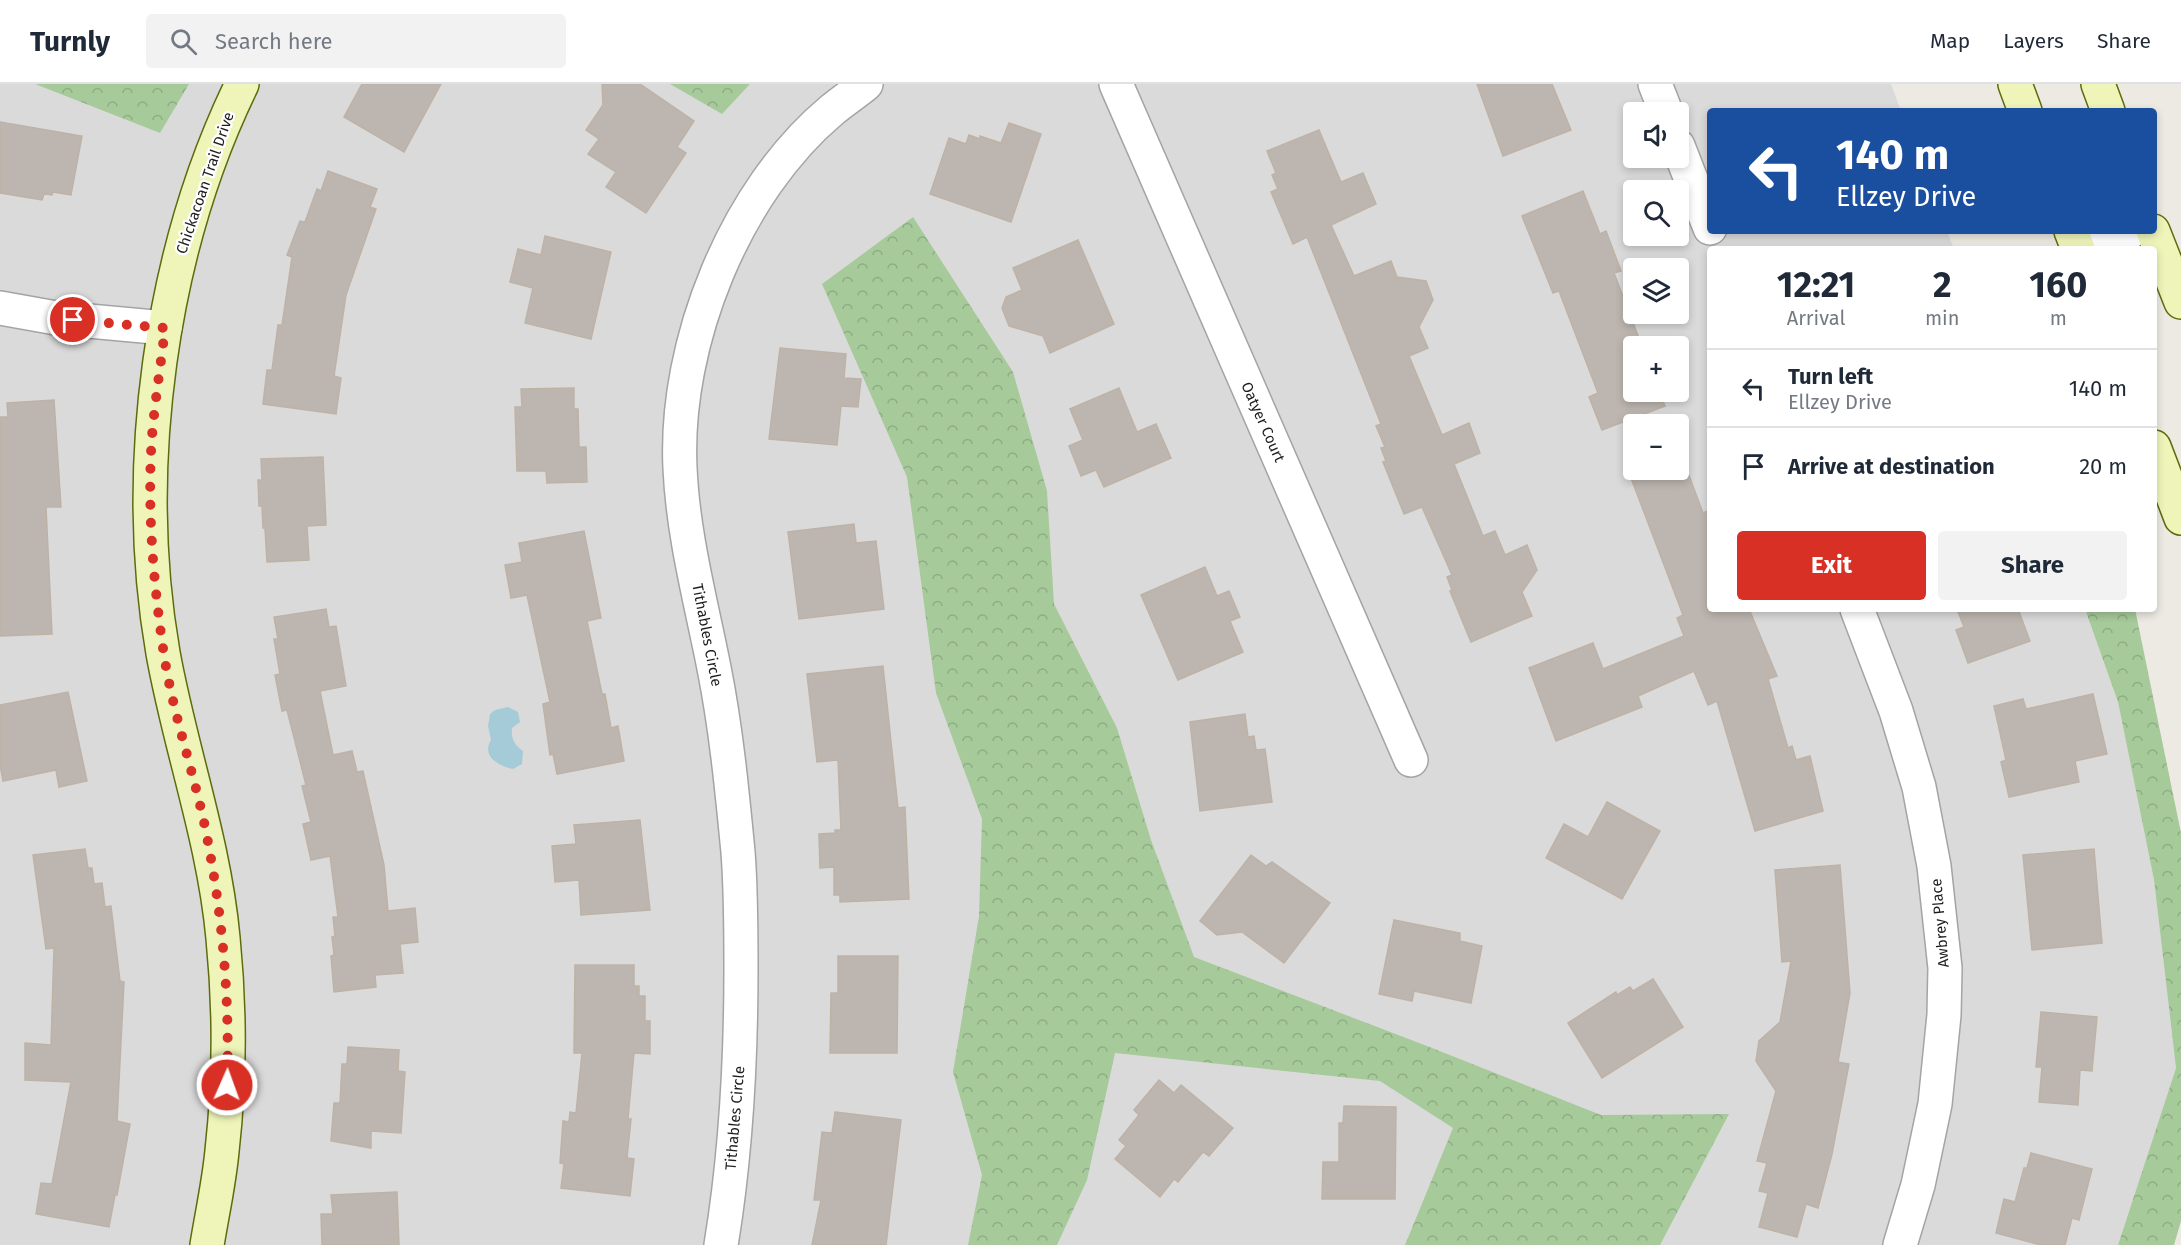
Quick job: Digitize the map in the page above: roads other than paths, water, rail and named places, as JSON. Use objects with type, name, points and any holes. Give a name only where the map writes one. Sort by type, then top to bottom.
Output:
[{"type":"street","name":"Chickacoan Trail Drive","points":[[207,1245],[222,1154],[227,1104],[229,1047],[223,936],[207,836],[177,722],[167,670],[153,567],[152,436],[165,328],[183,242],[213,149],[242,84]]},
{"type":"street","name":"Tithables Circle","points":[[721,1245],[735,1132],[741,1039],[738,853],[715,671],[685,530],[680,466],[681,413],[689,358],[704,307],[723,258],[745,218],[769,180],[798,143],[830,111],[866,84]]},
{"type":"street","name":"Oatyer Court","points":[[1116,84],[1411,760]]},
{"type":"street","points":[[1655,84],[1662,102]]},
{"type":"street","points":[[2014,84],[2024,108]]},
{"type":"street","points":[[2098,84],[2107,108]]},
{"type":"street","points":[[1687,168],[1707,219]]},
{"type":"street","points":[[2094,246],[2124,234]]},
{"type":"street","points":[[2154,234],[2181,302]]},
{"type":"street","points":[[0,308],[57,318],[165,328]]},
{"type":"street","points":[[2157,455],[2181,518]]},
{"type":"street","name":"Awbrey Place","points":[[1858,612],[1896,711],[1919,787],[1934,866],[1945,968],[1944,1015],[1935,1104],[1918,1185],[1900,1245]]},
{"type":"water","points":[[508,707],[518,712],[520,722],[512,728],[512,735],[515,744],[523,751],[522,764],[513,769],[497,763],[488,751],[491,740],[488,726],[490,714],[495,710]]}]
